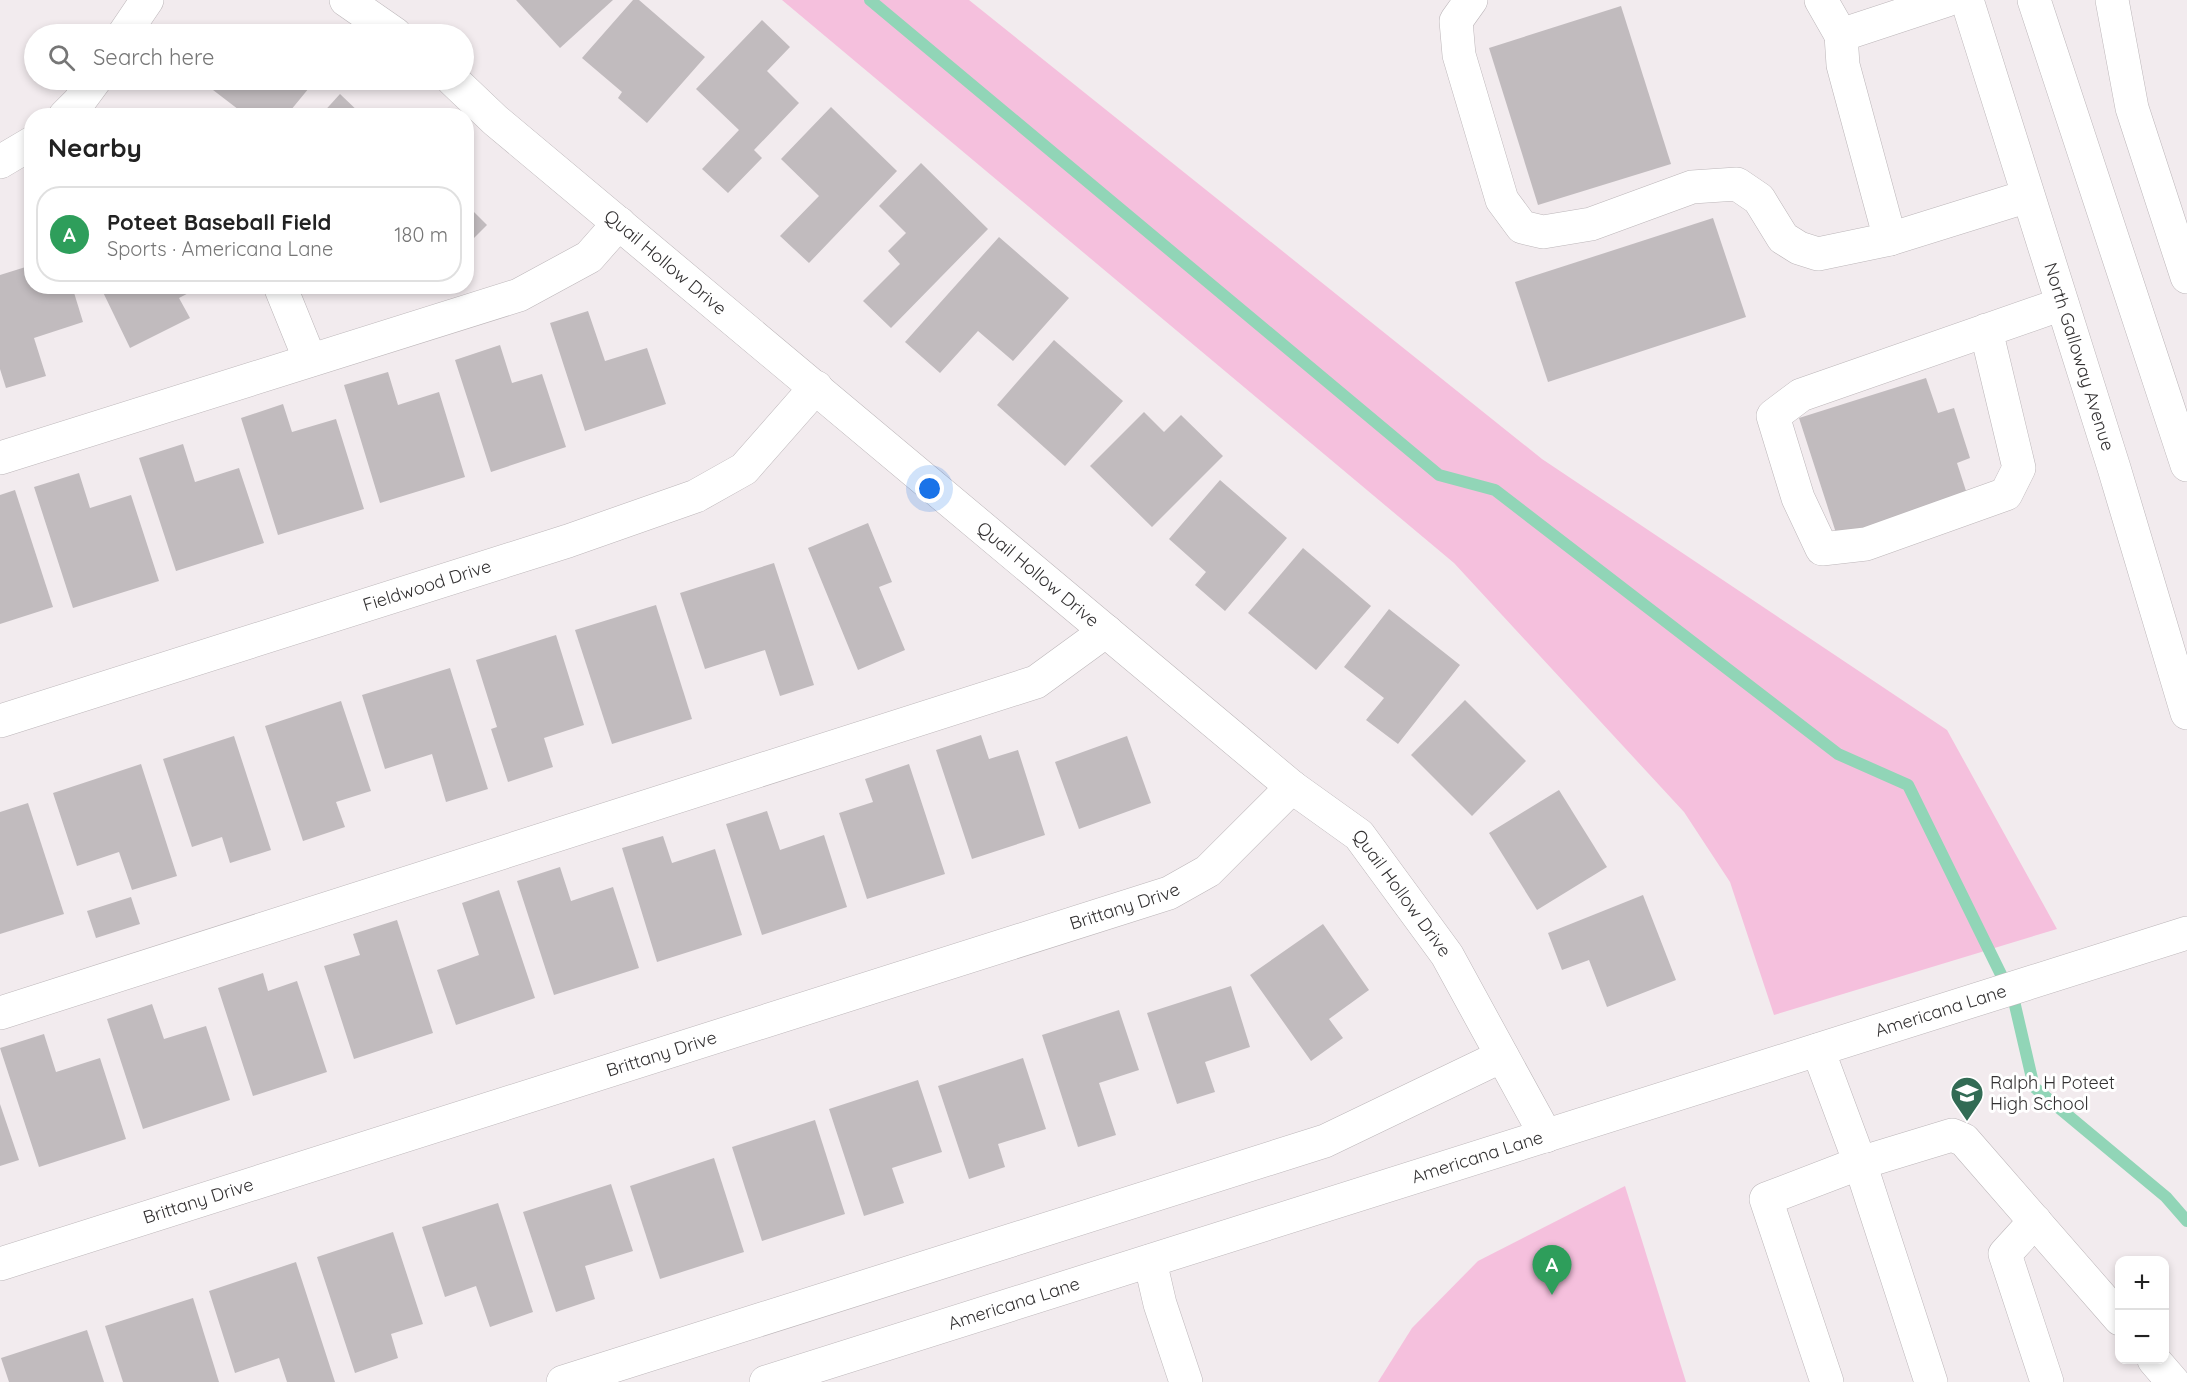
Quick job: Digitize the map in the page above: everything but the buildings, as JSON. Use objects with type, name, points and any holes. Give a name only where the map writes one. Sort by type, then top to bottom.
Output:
[{"type":"street","points":[[131,24],[147,0]]},
{"type":"street","points":[[346,0],[381,24]]},
{"type":"street","points":[[1471,0],[1456,21],[1459,55],[1502,200],[1522,227],[1543,232],[1591,224],[1692,187],[1737,184],[1759,199],[1783,238],[1799,248],[1818,254],[1890,239],[2028,196]]},
{"type":"street","points":[[1821,0],[1841,35],[1843,65],[1890,239]]},
{"type":"street","points":[[1841,35],[1947,0]]},
{"type":"street","name":"North Galloway Avenue","points":[[1967,0],[2187,713]]},
{"type":"street","points":[[2034,0],[2187,465]]},
{"type":"street","points":[[2112,0],[2132,108],[2187,277]]},
{"type":"street","name":"Quail Hollow Drive","points":[[464,90],[495,120],[1292,787],[1359,835],[1447,955],[1545,1136]]},
{"type":"street","points":[[0,458],[519,294],[590,257],[619,224]]},
{"type":"street","points":[[282,294],[310,360]]},
{"type":"street","points":[[1986,330],[2019,468],[2006,494],[1866,544],[1821,549],[1798,498],[1773,416],[1801,395],[1986,330],[2062,304]]},
{"type":"street","name":"Fieldwood Drive","points":[[0,721],[568,541],[696,496],[744,469],[816,387]]},
{"type":"street","points":[[0,1013],[1036,682],[1106,631]]},
{"type":"street","name":"Brittany Drive","points":[[0,1264],[1169,893],[1208,870],[1292,787]]},
{"type":"street","name":"Americana Lane","points":[[766,1382],[2187,933]]},
{"type":"street","points":[[1818,1050],[1860,1164],[1931,1382]]},
{"type":"street","points":[[563,1382],[1325,1141],[1502,1056]]},
{"type":"street","points":[[1827,1382],[1766,1199],[1860,1164],[1952,1135],[1964,1140],[2115,1313]]},
{"type":"street","points":[[2035,1221],[2005,1254],[2047,1382]]},
{"type":"street","points":[[1150,1261],[1160,1304],[1186,1382]]},
{"type":"street","points":[[2158,1364],[2173,1382]]},
{"type":"shaded area","points":[[782,0],[969,0],[1542,459],[1947,730],[2057,929],[1774,1015],[1730,882],[1684,812],[1454,563]]},
{"type":"shaded area","points":[[1625,1186],[1686,1382],[1378,1382],[1412,1328],[1478,1261]]},
{"type":"waterway","points":[[870,0],[1439,475],[1495,490],[1838,754],[1908,785],[2014,1001],[2034,1087],[2166,1197],[2187,1221]]},
{"type":"place","name":"Ralph H Poteet High School","points":[[1967,1122]]},
{"type":"place","name":"Poteet Baseball Field","points":[[1552,1295]]}]
